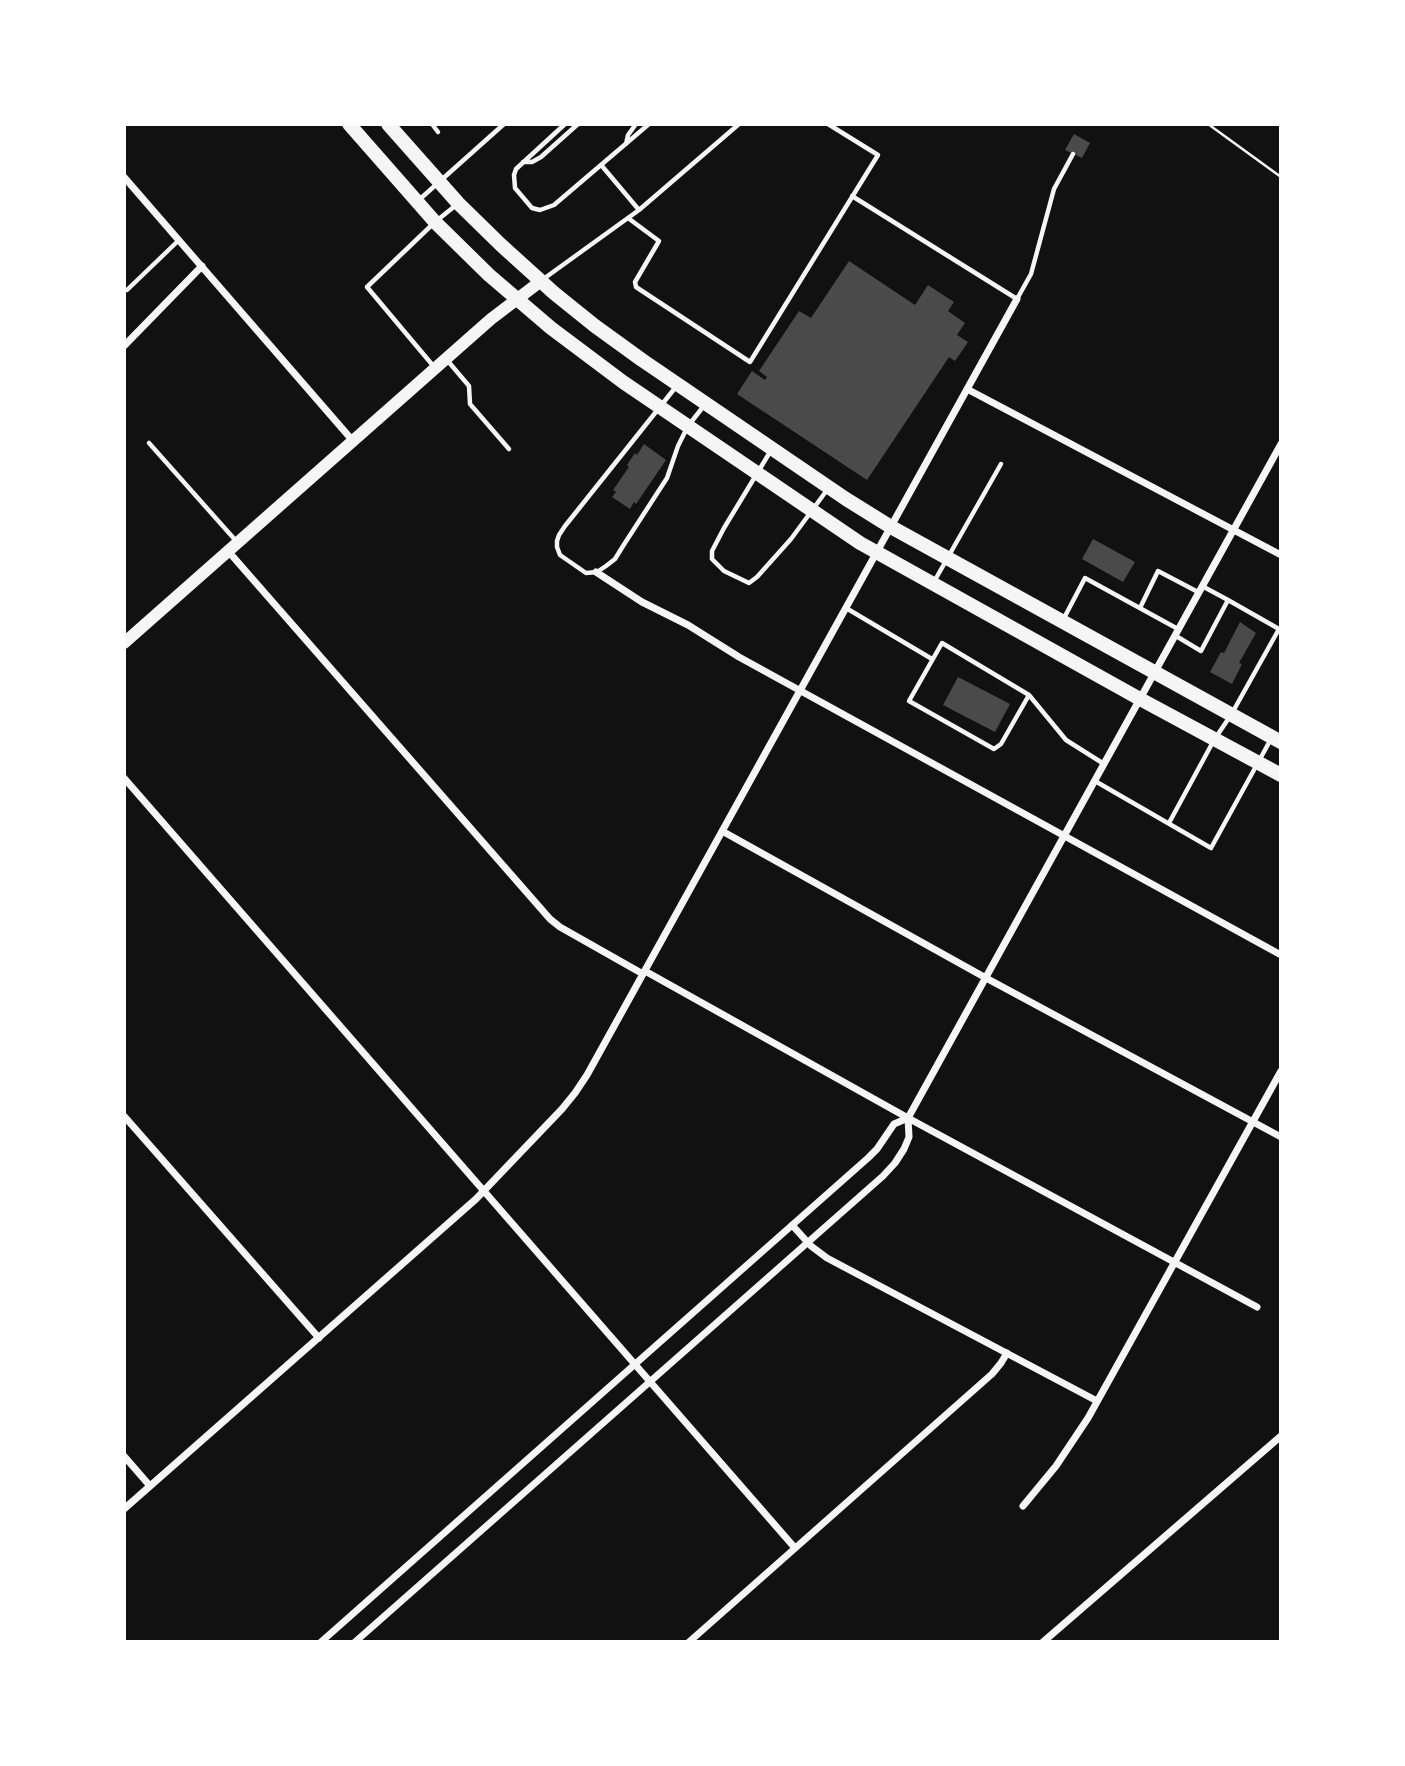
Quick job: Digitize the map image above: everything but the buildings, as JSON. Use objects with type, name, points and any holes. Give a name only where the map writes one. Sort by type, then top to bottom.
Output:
[{"type":"main road","points":[[349,124],[435,222],[516,299],[575,347],[659,407],[877,552],[1281,775]]},
{"type":"main road","points":[[388,124],[458,203],[541,281],[595,326],[678,384],[891,527],[1277,739]]},
{"type":"main road","points":[[124,643],[446,359],[541,281]]},
{"type":"street","points":[[124,177],[353,441]]},
{"type":"street","points":[[124,346],[202,266]]},
{"type":"street","points":[[124,1509],[484,1191],[575,1093],[1017,299]]},
{"type":"street","points":[[967,388],[1281,555]]},
{"type":"street","points":[[355,1642],[895,1163],[909,1137],[908,1118],[1281,444]]},
{"type":"street","points":[[233,547],[550,919],[560,927],[1257,1307]]},
{"type":"street","points":[[596,572],[642,602],[739,657],[1281,955]]},
{"type":"street","points":[[124,778],[794,1548]]},
{"type":"street","points":[[722,831],[986,978],[1281,1137]]},
{"type":"street","points":[[1023,1506],[1062,1458],[1097,1401],[1281,1071]]},
{"type":"street","points":[[124,1116],[319,1338]]},
{"type":"street","points":[[321,1642],[872,1154],[894,1124],[908,1118]]},
{"type":"street","points":[[792,1225],[827,1258],[1097,1401]]},
{"type":"street","points":[[689,1642],[992,1374],[1007,1353]]},
{"type":"street","points":[[1043,1642],[1281,1436]]},
{"type":"street","points":[[124,1456],[150,1486]]},
{"type":"lane","points":[[432,124],[438,132]]},
{"type":"lane","points":[[416,202],[504,124]]},
{"type":"lane","points":[[565,124],[516,169],[515,188],[533,208],[540,210],[554,205],[649,124]]},
{"type":"lane","points":[[523,162],[532,162],[541,157],[578,124]]},
{"type":"lane","points":[[625,145],[636,124]]},
{"type":"lane","points":[[541,281],[639,210],[739,124]]},
{"type":"lane","points":[[628,218],[659,241],[635,282],[636,287],[751,362],[878,155],[828,124]]},
{"type":"lane","points":[[852,196],[1017,299],[1031,274],[1054,189],[1073,154]]},
{"type":"lane","points":[[602,166],[639,210]]},
{"type":"lane","points":[[435,369],[367,287],[458,203]]},
{"type":"lane","points":[[127,290],[179,240]]},
{"type":"lane","points":[[446,359],[469,386],[470,404],[509,449]]},
{"type":"lane","points":[[678,384],[565,526],[557,541],[560,555],[586,573],[596,572],[615,559],[667,478],[688,426],[706,403]]},
{"type":"lane","points":[[149,443],[233,547]]},
{"type":"lane","points":[[772,448],[712,551],[712,559],[724,570],[749,583],[757,577],[791,539],[829,487]]},
{"type":"lane","points":[[933,584],[1001,464]]},
{"type":"lane","points":[[1140,608],[1158,571],[1228,600],[1279,629],[1169,823]]},
{"type":"lane","points":[[1062,622],[1085,578],[1140,608],[1200,651],[1228,600]]},
{"type":"lane","points":[[845,608],[932,659]]},
{"type":"lane","points":[[1029,695],[1001,744],[994,749],[909,701],[942,643],[1029,695],[1066,740],[1104,764]]},
{"type":"lane","points":[[1095,780],[1211,848],[1258,763],[1277,739]]},
{"type":"path","points":[[1208,124],[1281,177]]}]
